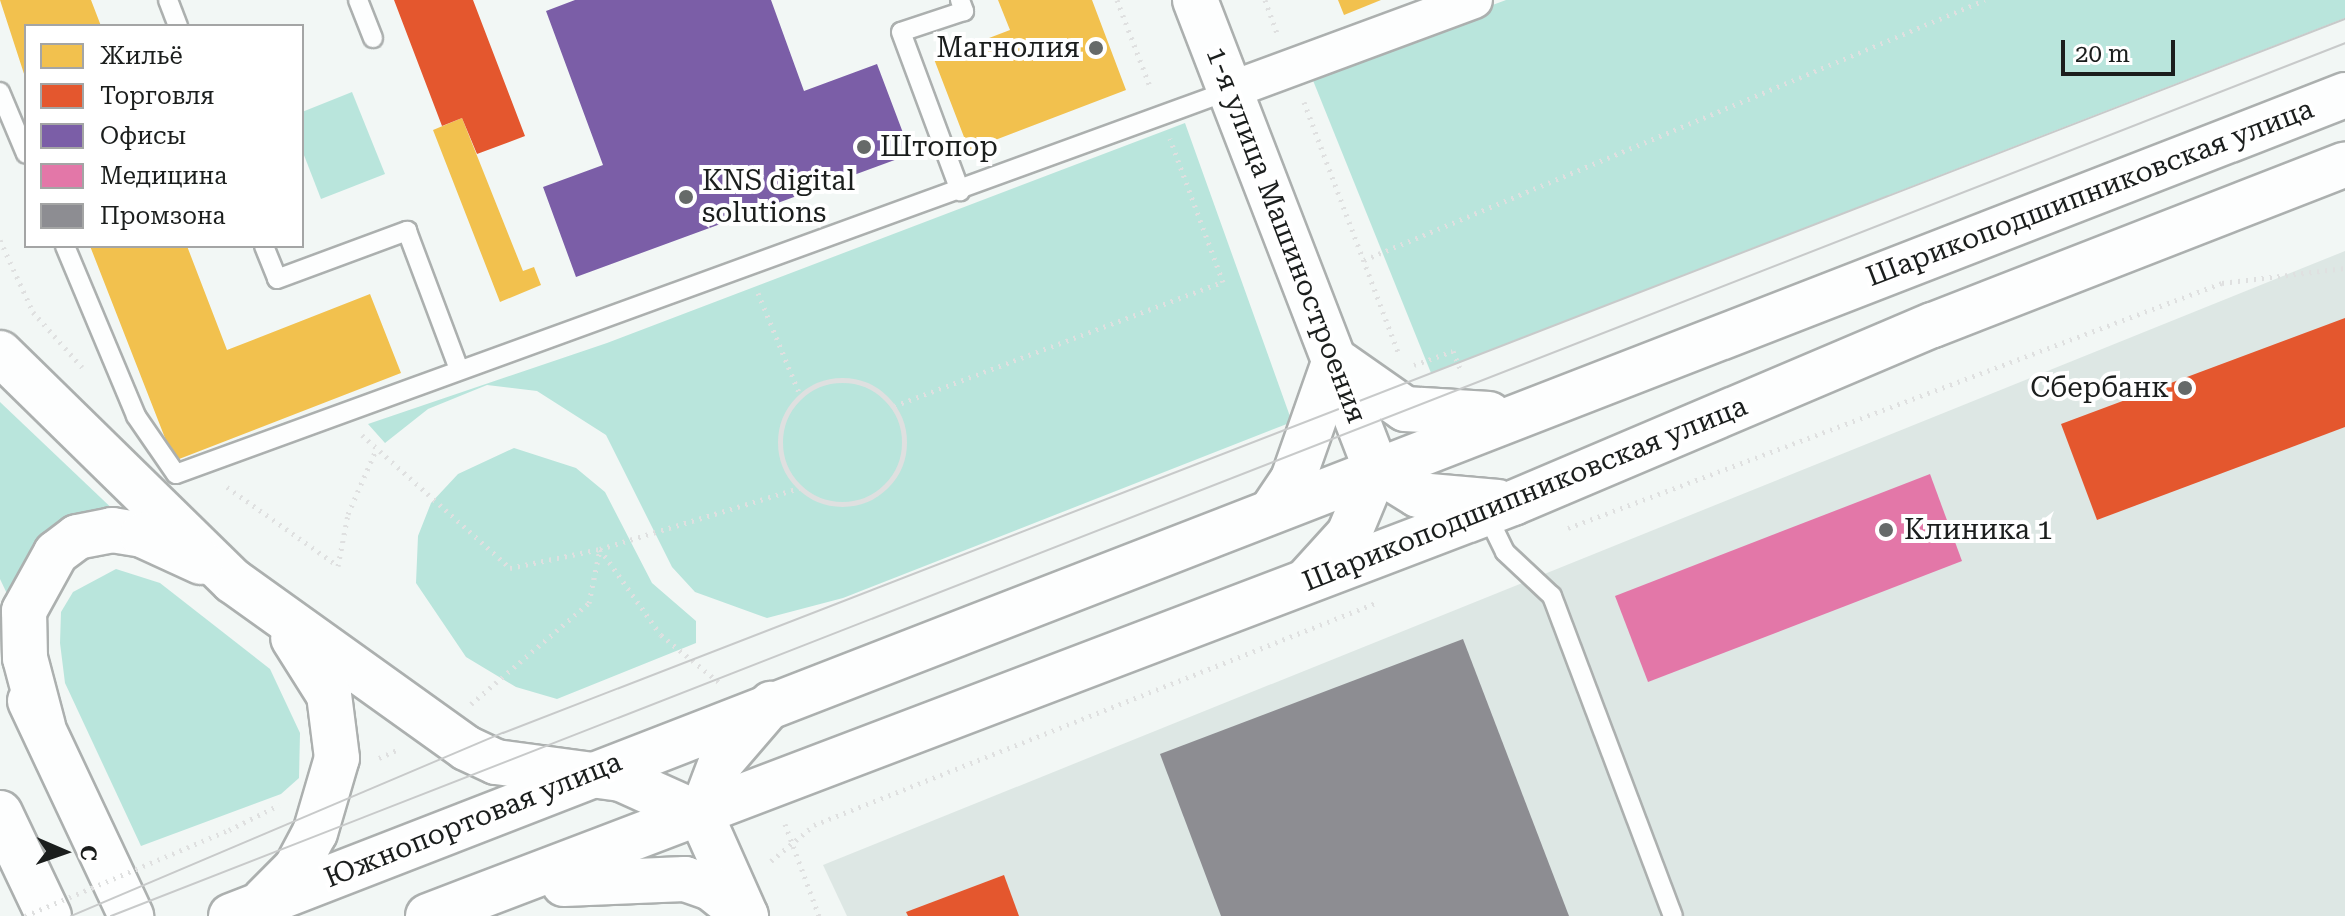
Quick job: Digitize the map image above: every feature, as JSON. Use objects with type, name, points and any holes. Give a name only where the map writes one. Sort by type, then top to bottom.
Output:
[{"type":"main road","name":"1-я улица Машиностроения","points":[[1195,0],[1376,469]]},
{"type":"main road","name":"Шарикоподшипниковская улица","points":[[720,705],[772,702],[1376,469],[1495,413],[2345,95]]},
{"type":"main road","name":"Шарикоподшипниковская улица","points":[[701,815],[1500,508],[1933,325],[2345,164]]},
{"type":"main road","points":[[0,353],[233,581],[274,614],[466,748],[542,771],[590,772],[651,788],[701,815],[746,916]]},
{"type":"main road","points":[[1273,509],[1293,479],[1335,360],[1405,409],[1495,413]]},
{"type":"main road","points":[[1305,583],[1349,534],[1376,469],[1418,495],[1500,508]]},
{"type":"main road","points":[[43,726],[25,658],[24,611],[56,553],[77,537],[142,535],[233,581]]},
{"type":"main road","points":[[244,911],[296,868],[315,833],[337,758],[329,695],[274,614]]},
{"type":"main road","points":[[0,638],[131,916]]},
{"type":"main road","points":[[428,916],[701,815],[721,762],[772,702]]},
{"type":"main road","name":"Южнопортовая улица","points":[[244,911],[590,772],[720,705]]},
{"type":"main road","points":[[0,813],[49,916]]},
{"type":"main road","points":[[482,896],[583,881],[685,879],[711,888],[746,916]]},
{"type":"street","points":[[1231,90],[1474,0]]},
{"type":"lane","points":[[168,0],[177,24]]},
{"type":"lane","points":[[358,0],[373,38]]},
{"type":"lane","points":[[960,0],[964,11],[901,32],[960,191]]},
{"type":"lane","points":[[66,248],[136,416],[176,474],[1231,90]]},
{"type":"lane","points":[[0,92],[24,149]]},
{"type":"lane","points":[[265,248],[277,279],[407,231],[459,369]]},
{"type":"lane","points":[[1500,508],[1505,552],[1552,596],[1673,916]]},
{"type":"path","points":[[1265,0],[1404,368],[1453,351],[1495,413]]},
{"type":"path","points":[[1364,260],[1985,0]]},
{"type":"path","points":[[1505,552],[2222,283],[2345,268]]},
{"type":"path","points":[[894,406],[1223,282]]},
{"type":"path","points":[[757,292],[800,395]]},
{"type":"path","points":[[836,379],[857,381],[894,406],[903,457],[880,493],[833,505],[800,488],[780,455],[780,433],[800,395],[836,379]]},
{"type":"path","points":[[350,412],[376,450],[510,568],[600,549],[800,488]]},
{"type":"path","points":[[176,474],[232,488],[338,566],[348,514],[376,450]]},
{"type":"path","points":[[500,680],[589,603],[600,549]]},
{"type":"path","points":[[600,549],[661,635],[720,705]]},
{"type":"path","points":[[771,861],[814,825],[1387,599]]},
{"type":"path","points":[[785,823],[789,849],[819,916]]},
{"type":"path","points":[[25,916],[229,830]]},
{"type":"shaded area","points":[[2345,251],[2345,916],[847,916],[823,865]]},
{"type":"green space","points":[[1506,0],[2345,0],[2345,18],[1431,373],[1310,73]]},
{"type":"green space","points":[[352,92],[385,174],[321,199],[304,155],[304,111]]},
{"type":"green space","points":[[1185,123],[1292,422],[843,598],[767,618],[695,592],[672,567],[606,435],[537,391],[487,385],[428,409],[385,443],[368,424],[607,343]]},
{"type":"green space","points":[[0,402],[121,517],[10,600],[0,579]]},
{"type":"green space","points":[[514,448],[576,468],[605,492],[652,583],[696,621],[696,643],[557,699],[516,687],[466,657],[416,583],[418,536],[431,503],[458,474]]},
{"type":"green space","points":[[116,569],[160,583],[270,669],[300,733],[299,778],[281,794],[141,846],[65,683],[60,643],[61,612],[73,592]]},
{"type":"building: Жильё","points":[[0,0],[91,0],[100,24],[24,24],[24,74]]},
{"type":"building: Жильё","points":[[998,0],[1092,0],[1126,90],[969,150],[934,59],[1010,30]]},
{"type":"building: Жильё","points":[[1338,0],[1381,0],[1344,15]]},
{"type":"building: Жильё","points":[[462,118],[523,271],[534,267],[541,285],[500,302],[433,130]]},
{"type":"building: Жильё","points":[[91,248],[188,248],[227,350],[370,294],[401,373],[174,461]]},
{"type":"building: Торговля","points":[[394,0],[473,0],[525,136],[477,154],[462,118],[442,126]]},
{"type":"building: Торговля","points":[[2345,318],[2345,427],[2097,520],[2061,424]]},
{"type":"building: Торговля","points":[[1004,875],[1019,916],[908,916],[906,912]]},
{"type":"building: Офисы","points":[[575,0],[771,0],[804,91],[877,64],[911,154],[576,277],[543,187],[603,165],[546,11]]},
{"type":"building: Медицина","points":[[1930,474],[1962,561],[1648,682],[1615,596]]},
{"type":"building: Промзона","points":[[1463,639],[1569,916],[1221,916],[1160,754]]},
{"type":"tram line","points":[[71,916],[503,733],[2345,19]]},
{"type":"tram line","points":[[111,916],[2345,43]]},
{"type":"place","name":"Магнолия","points":[[1096,48]]},
{"type":"place","name":"Штопор","points":[[864,147]]},
{"type":"place","name":"KNS digital solutions","points":[[686,197]]},
{"type":"place","name":"Сбербанк","points":[[2185,388]]},
{"type":"place","name":"Клиника 1","points":[[1886,530]]}]
